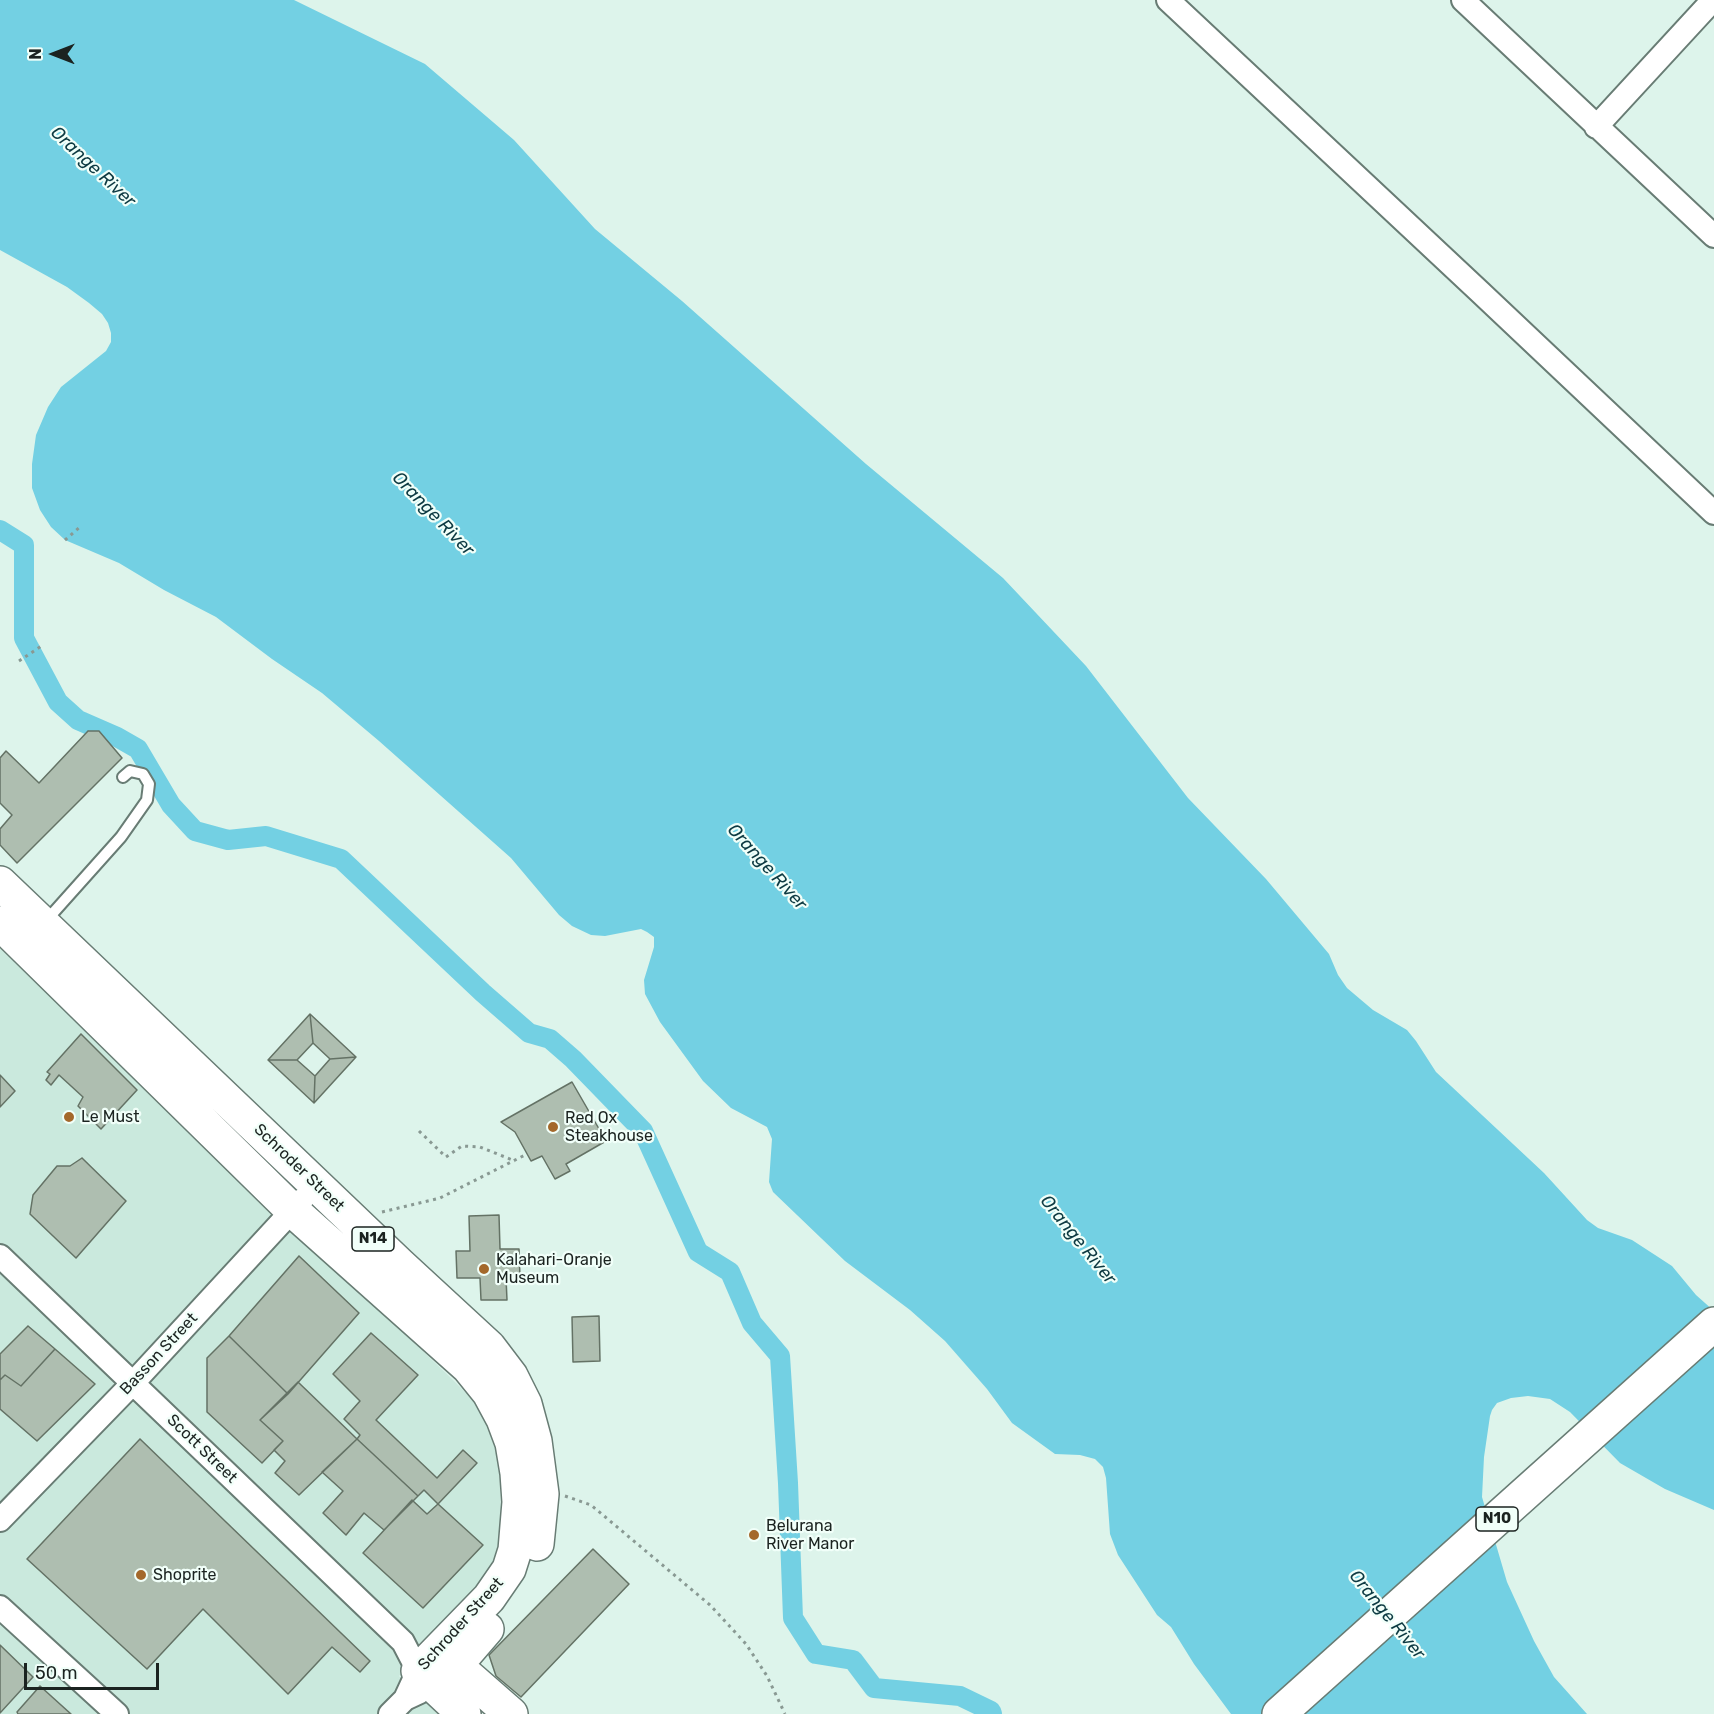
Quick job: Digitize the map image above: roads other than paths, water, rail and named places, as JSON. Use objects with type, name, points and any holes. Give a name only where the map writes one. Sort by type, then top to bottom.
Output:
[{"type":"highway","name":"Schroder Street","points":[[0,883],[15,923],[292,1210],[468,1367],[489,1393],[503,1419],[512,1443],[517,1473],[519,1502],[515,1550],[509,1569],[501,1583],[423,1681]]},
{"type":"highway","name":"Schroder Street","points":[[15,923],[316,1185],[489,1347],[511,1376],[525,1404],[535,1441],[542,1494],[537,1544],[528,1570],[513,1596],[492,1624],[423,1681]]},
{"type":"highway","name":"N10","points":[[1279,1714],[1714,1324]]},
{"type":"highway","name":"Scott Street","points":[[423,1681],[464,1714]]},
{"type":"highway","name":"Scott Street","points":[[423,1681],[512,1714]]},
{"type":"street","points":[[1168,0],[1714,513]]},
{"type":"street","points":[[1463,0],[1714,236]]},
{"type":"street","points":[[1596,127],[1713,0]]},
{"type":"street","name":"Basson Street","points":[[0,1520],[133,1383],[316,1185]]},
{"type":"street","name":"Scott Street","points":[[0,1256],[403,1642],[423,1681]]},
{"type":"street","points":[[0,1607],[117,1714]]},
{"type":"lane","points":[[15,923],[120,837],[147,800],[149,784],[143,774],[130,771],[123,777]]},
{"type":"water","name":"Orange River","points":[[0,0],[294,0],[425,64],[514,140],[595,229],[682,301],[866,464],[1003,578],[1086,666],[1188,798],[1266,879],[1329,954],[1338,975],[1347,988],[1373,1010],[1407,1030],[1436,1072],[1544,1173],[1587,1220],[1598,1228],[1632,1240],[1672,1266],[1696,1295],[1714,1311],[1714,1510],[1665,1489],[1620,1463],[1570,1412],[1550,1399],[1528,1396],[1511,1398],[1497,1403],[1490,1416],[1484,1457],[1482,1497],[1507,1582],[1534,1641],[1554,1677],[1587,1714],[1231,1714],[1194,1664],[1171,1627],[1157,1615],[1118,1555],[1110,1534],[1106,1478],[1103,1467],[1095,1459],[1080,1455],[1055,1454],[1012,1423],[987,1389],[945,1341],[910,1310],[845,1261],[773,1192],[769,1182],[772,1139],[767,1127],[731,1108],[703,1081],[660,1022],[645,994],[644,980],[654,947],[654,937],[641,929],[605,936],[591,935],[572,926],[559,915],[511,858],[322,693],[216,617],[119,563],[65,540],[51,527],[40,510],[32,488],[32,464],[36,435],[48,407],[61,387],[106,351],[111,342],[111,333],[102,314],[89,303],[67,287],[0,250]]},
{"type":"waterway","points":[[0,530],[24,545],[24,638],[58,702],[78,720],[138,749],[171,805],[195,831],[228,840],[266,836],[341,859],[483,993],[529,1033],[550,1039],[573,1059],[643,1131],[698,1252],[730,1272],[752,1323],[780,1356],[793,1618],[816,1654],[853,1660],[874,1688],[960,1696],[991,1711],[992,1714]]},
{"type":"place","name":"Le Must","points":[[69,1117]]},
{"type":"place","name":"Red Ox Steakhouse","points":[[553,1127]]},
{"type":"place","name":"Kalahari-Oranje Museum","points":[[484,1269]]},
{"type":"place","name":"Belurana River Manor","points":[[754,1535]]},
{"type":"place","name":"Shoprite","points":[[141,1575]]}]
